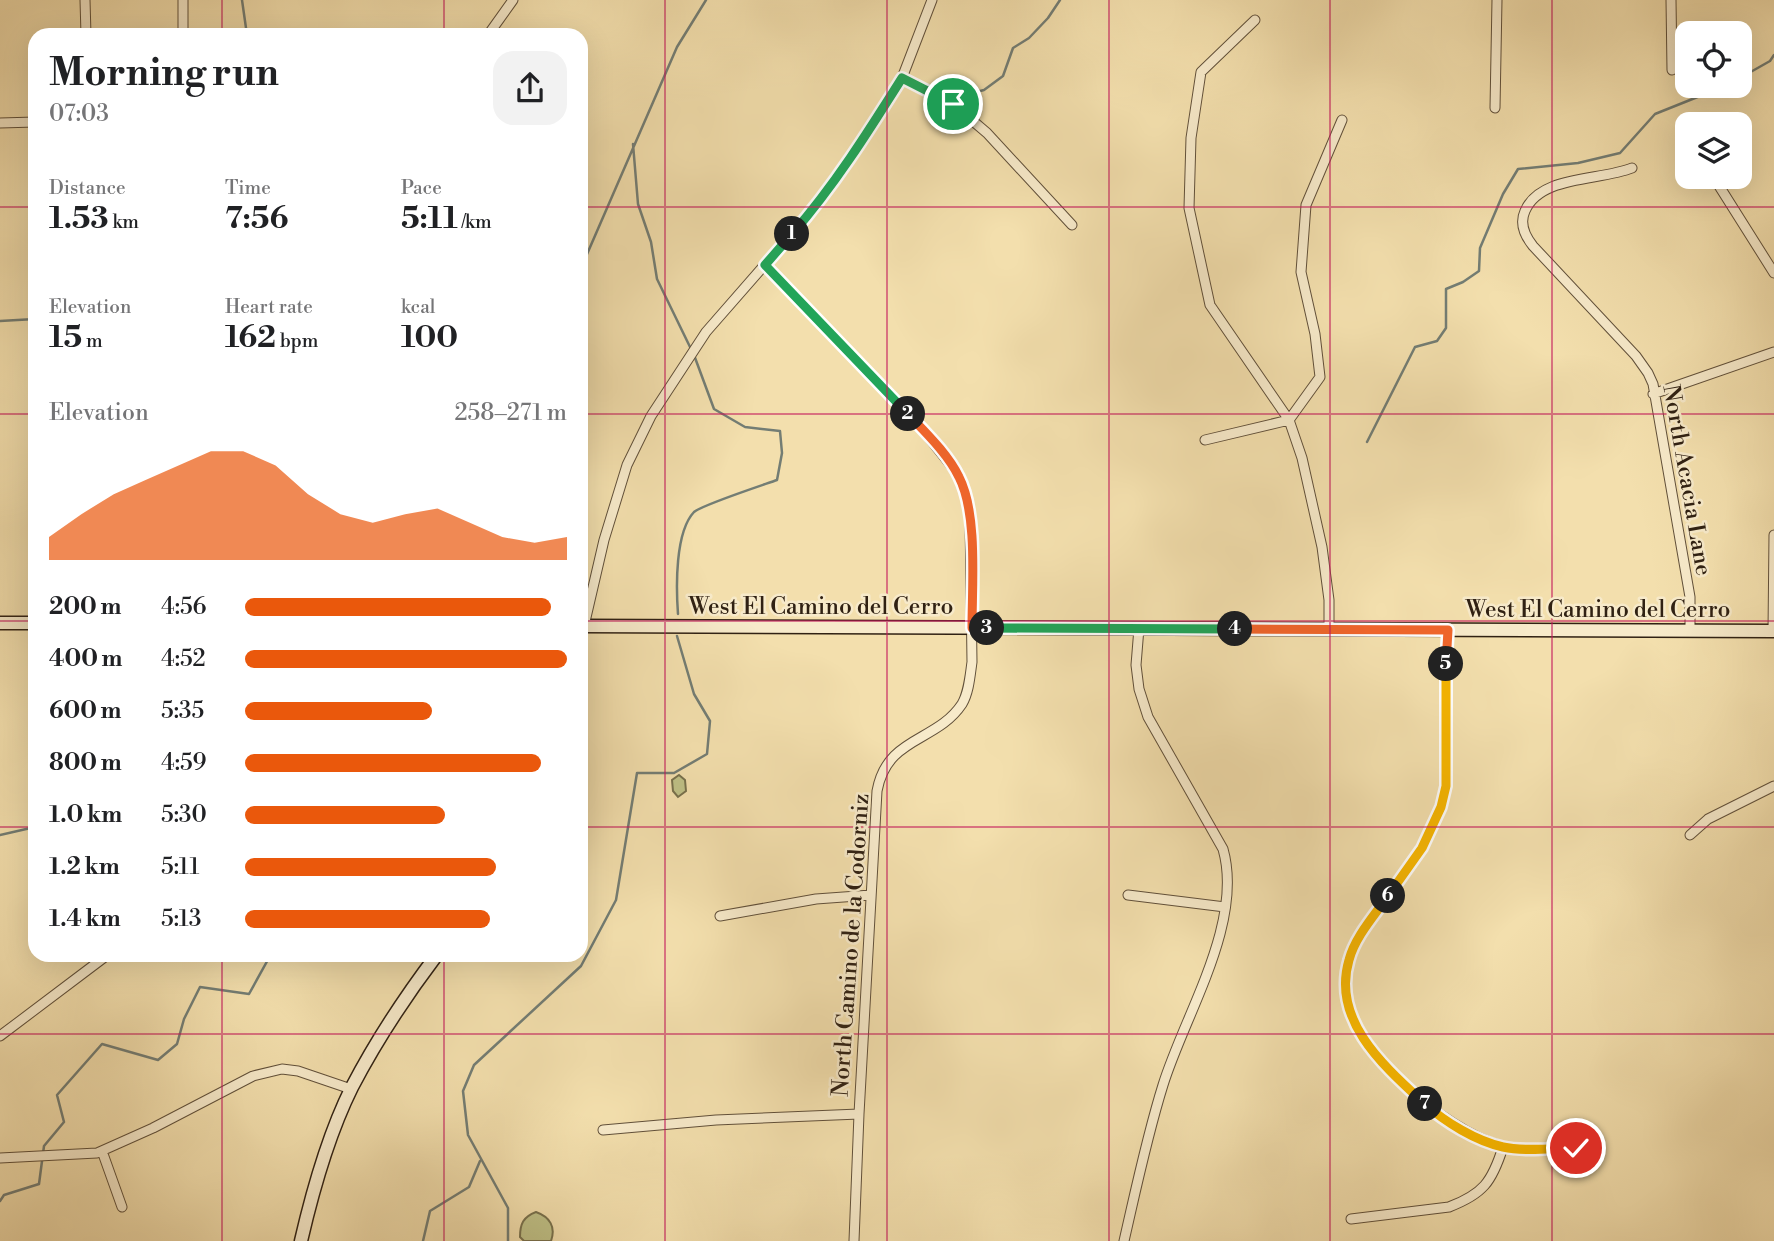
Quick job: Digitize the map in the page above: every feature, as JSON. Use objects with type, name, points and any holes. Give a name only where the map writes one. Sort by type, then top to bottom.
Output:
[{"type":"street","points":[[85,0],[86,28]]},
{"type":"street","points":[[183,0],[183,28]]},
{"type":"street","points":[[493,28],[513,0]]},
{"type":"street","points":[[588,603],[627,465],[651,416],[706,332],[817,205],[855,152],[902,78],[932,0]]},
{"type":"street","points":[[1495,108],[1497,0]]},
{"type":"street","points":[[1671,0],[1672,70]]},
{"type":"street","points":[[1255,20],[1201,72],[1191,138],[1189,208],[1210,304],[1289,420],[1302,458],[1322,547],[1329,600],[1329,629]]},
{"type":"street","points":[[902,78],[953,104],[987,133],[1073,225]]},
{"type":"street","points":[[1205,440],[1289,420],[1320,377],[1315,334],[1301,272],[1306,205],[1342,120]]},
{"type":"street","points":[[0,123],[28,122]]},
{"type":"street","name":"North Acacia Lane","points":[[1632,168],[1547,188],[1529,203],[1522,225],[1527,239],[1636,356],[1653,384],[1690,597],[1690,631]]},
{"type":"street","points":[[1721,189],[1774,273]]},
{"type":"street","name":"North Camino de la Codorniz","points":[[765,265],[915,421],[958,474],[968,502],[970,517],[972,662],[963,702],[935,728],[890,758],[879,780],[854,1241]]},
{"type":"street","points":[[1653,394],[1774,352]]},
{"type":"street","points":[[1774,535],[1774,631]]},
{"type":"street","points":[[0,623],[28,623]]},
{"type":"street","name":"West El Camino del Cerro","points":[[588,626],[1774,631]]},
{"type":"street","points":[[1124,1241],[1164,1082],[1219,938],[1229,887],[1228,866],[1223,849],[1148,717],[1139,689],[1136,665],[1139,628]]},
{"type":"street","points":[[1448,630],[1446,786],[1441,807],[1422,848],[1355,944],[1348,961],[1345,985],[1354,1023],[1366,1044],[1437,1115],[1503,1147],[1586,1150]]},
{"type":"street","points":[[1690,835],[1708,819],[1774,786]]},
{"type":"street","points":[[719,916],[816,899],[871,895]]},
{"type":"street","points":[[1128,895],[1225,907]]},
{"type":"street","points":[[0,1036],[98,962]]},
{"type":"street","points":[[301,1241],[326,1150],[351,1089],[389,1021],[432,962]]},
{"type":"street","points":[[0,1158],[97,1153],[153,1128],[253,1076],[282,1069],[298,1071],[351,1089]]},
{"type":"street","points":[[603,1130],[716,1120],[859,1114]]},
{"type":"street","points":[[1351,1219],[1449,1208],[1463,1202],[1484,1188],[1493,1175],[1503,1147]]},
{"type":"street","points":[[102,1151],[122,1208]]},
{"type":"green space","points":[[679,775],[685,780],[686,791],[678,797],[673,791],[672,780]]},
{"type":"green space","points":[[536,1212],[551,1223],[551,1241],[524,1241],[520,1237],[523,1221]]},
{"type":"waterway","points":[[242,0],[246,28]]},
{"type":"waterway","points":[[588,252],[677,47],[706,0]]},
{"type":"waterway","points":[[965,95],[984,90],[1003,76],[1013,48],[1029,38],[1060,0]]},
{"type":"waterway","points":[[1752,71],[1770,61],[1774,55]]},
{"type":"waterway","points":[[1367,442],[1415,347],[1437,341],[1446,328],[1446,289],[1479,271],[1480,248],[1503,194],[1518,169],[1578,163],[1620,153],[1655,114],[1695,98]]},
{"type":"waterway","points":[[633,144],[638,204],[651,242],[657,279],[691,349]]},
{"type":"waterway","points":[[0,321],[28,319]]},
{"type":"waterway","points":[[678,614],[678,560],[688,521],[699,509],[777,480],[782,453],[780,431],[745,427],[714,409],[694,355]]},
{"type":"waterway","points":[[588,953],[616,900],[637,773],[674,773],[707,754],[710,721],[694,694],[677,636]]},
{"type":"waterway","points":[[0,835],[28,829]]},
{"type":"waterway","points":[[0,1201],[4,1195],[39,1184],[44,1146],[64,1122],[57,1095],[102,1044],[158,1060],[177,1044],[184,1019],[200,987],[249,994],[267,962]]},
{"type":"waterway","points":[[508,1241],[508,1208],[468,1135],[463,1091],[474,1065],[583,962]]},
{"type":"waterway","points":[[423,1241],[430,1211],[469,1187],[480,1161]]},
{"type":"route","points":[[953,104],[902,78],[855,152],[817,205],[765,265],[899,404],[958,474],[964,486],[970,517],[972,628],[1448,630],[1446,786],[1441,807],[1422,848],[1355,944],[1348,961],[1345,985],[1348,1003],[1354,1023],[1366,1044],[1437,1115],[1503,1147],[1576,1148]]}]
